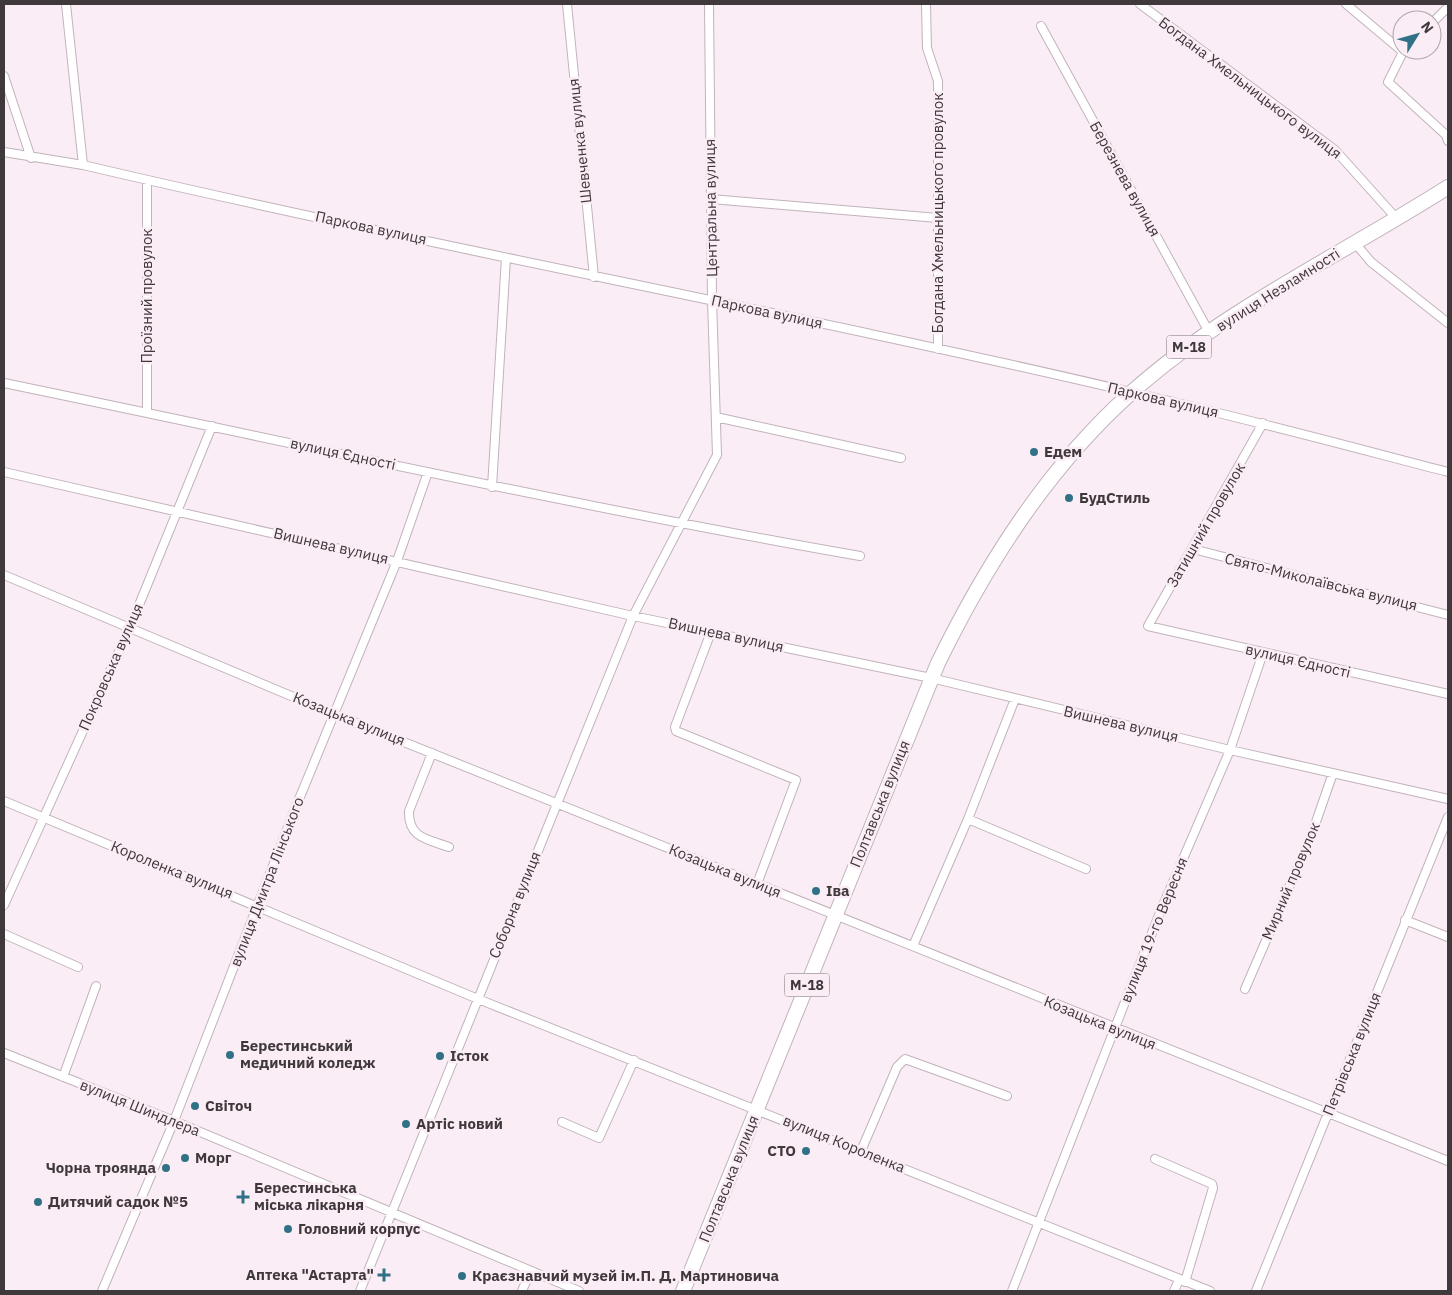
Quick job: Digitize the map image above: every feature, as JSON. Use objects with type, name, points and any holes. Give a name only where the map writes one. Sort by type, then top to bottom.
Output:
[{"type":"highway","name":"вулиця Незламності","points":[[986,571],[1009,535],[1061,468],[1132,392],[1209,332],[1448,187]]},
{"type":"highway","name":"Полтавська вулиця","points":[[683,1291],[758,1110],[931,678],[965,608],[986,571]]},
{"type":"street","points":[[66,4],[83,165]]},
{"type":"street","name":"Шевченка вулиця","points":[[567,4],[594,277]]},
{"type":"street","name":"Центральна вулиця","points":[[681,524],[717,455],[712,300],[709,4]]},
{"type":"street","name":"Богдана Хмельницького провулок","points":[[926,4],[927,48],[938,81],[938,350]]},
{"type":"street","name":"Богдана Хмельницького вулиця","points":[[1140,4],[1335,150],[1397,219]]},
{"type":"street","points":[[1346,4],[1392,41]]},
{"type":"street","name":"Березнева вулиця","points":[[1041,26],[1209,332]]},
{"type":"street","points":[[1399,60],[1388,82],[1446,135],[1448,141]]},
{"type":"street","points":[[4,76],[32,158]]},
{"type":"street","name":"Паркова вулиця","points":[[4,152],[83,165],[1132,392],[1448,472]]},
{"type":"street","name":"Проїзний провулок","points":[[147,180],[147,413]]},
{"type":"street","points":[[711,198],[938,218]]},
{"type":"street","points":[[1355,243],[1371,262],[1448,322]]},
{"type":"street","points":[[492,487],[506,258]]},
{"type":"street","name":"вулиця Єдності","points":[[4,383],[492,487],[681,524],[860,556]]},
{"type":"street","points":[[716,417],[901,458]]},
{"type":"street","name":"Затишний провулок","points":[[1148,626],[1263,424]]},
{"type":"street","name":"Покровська вулиця","points":[[4,905],[130,627],[212,426]]},
{"type":"street","name":"Вишнева вулиця","points":[[4,472],[633,616],[931,678],[1230,750],[1448,799]]},
{"type":"street","name":"вулиця Дмитра Лінського","points":[[102,1291],[174,1121],[257,905],[397,561],[428,472]]},
{"type":"street","name":"Соборна вулиця","points":[[360,1291],[393,1214],[556,802],[633,616],[681,524]]},
{"type":"street","name":"Свято-Миколаївська вулиця","points":[[1193,549],[1448,615]]},
{"type":"street","name":"Козацька вулиця","points":[[4,575],[334,714],[1115,1029],[1448,1161]]},
{"type":"street","name":"вулиця Єдності","points":[[1148,626],[1448,694]]},
{"type":"street","points":[[711,632],[676,731],[796,780],[756,884]]},
{"type":"street","name":"вулиця 19-го Вересня","points":[[1012,1291],[1161,910],[1230,750],[1263,653]]},
{"type":"street","points":[[913,946],[968,819],[1015,699]]},
{"type":"street","points":[[432,753],[409,811],[409,820],[411,828],[419,836],[449,847]]},
{"type":"street","name":"Мирний провулок","points":[[1245,989],[1310,839],[1333,773]]},
{"type":"street","name":"Короленка вулиця","points":[[4,801],[257,905],[478,999]]},
{"type":"street","name":"Петрівська вулиця","points":[[1256,1291],[1448,817]]},
{"type":"street","points":[[968,819],[1086,869]]},
{"type":"street","points":[[1405,920],[1448,937]]},
{"type":"street","points":[[4,934],[78,967]]},
{"type":"street","points":[[63,1077],[96,986]]},
{"type":"street","name":"вулиця Короленка","points":[[478,999],[861,1150],[1039,1225],[1210,1291]]},
{"type":"street","name":"вулиця Шиндлера","points":[[4,1053],[174,1121],[530,1272],[580,1291]]},
{"type":"street","points":[[861,1150],[898,1066],[905,1059],[1007,1096]]},
{"type":"street","points":[[562,1122],[599,1138],[634,1060]]},
{"type":"street","points":[[1155,1159],[1212,1184],[1214,1188],[1182,1281],[1174,1291]]},
{"type":"street","points":[[522,1291],[530,1272]]},
{"type":"place","name":"Едем","points":[[1034,452]]},
{"type":"place","name":"БудСтиль","points":[[1069,498]]},
{"type":"place","name":"Іва","points":[[816,891]]},
{"type":"place","name":"Берестинський медичний коледж","points":[[230,1055]]},
{"type":"place","name":"Істок","points":[[440,1056]]},
{"type":"place","name":"Світоч","points":[[195,1106]]},
{"type":"place","name":"Артіс новий","points":[[406,1124]]},
{"type":"place","name":"СТО","points":[[806,1151]]},
{"type":"place","name":"Морг","points":[[185,1158]]},
{"type":"place","name":"Чорна троянда","points":[[166,1168]]},
{"type":"place","name":"Берестинська міська лікарня","points":[[243,1197]]},
{"type":"place","name":"Дитячий садок №5","points":[[38,1202]]},
{"type":"place","name":"Головний корпус","points":[[288,1229]]},
{"type":"place","name":"Аптека \"Астарта\"","points":[[384,1275]]},
{"type":"place","name":"Краєзнавчий музей ім.П. Д. Мартиновича","points":[[462,1276]]}]
